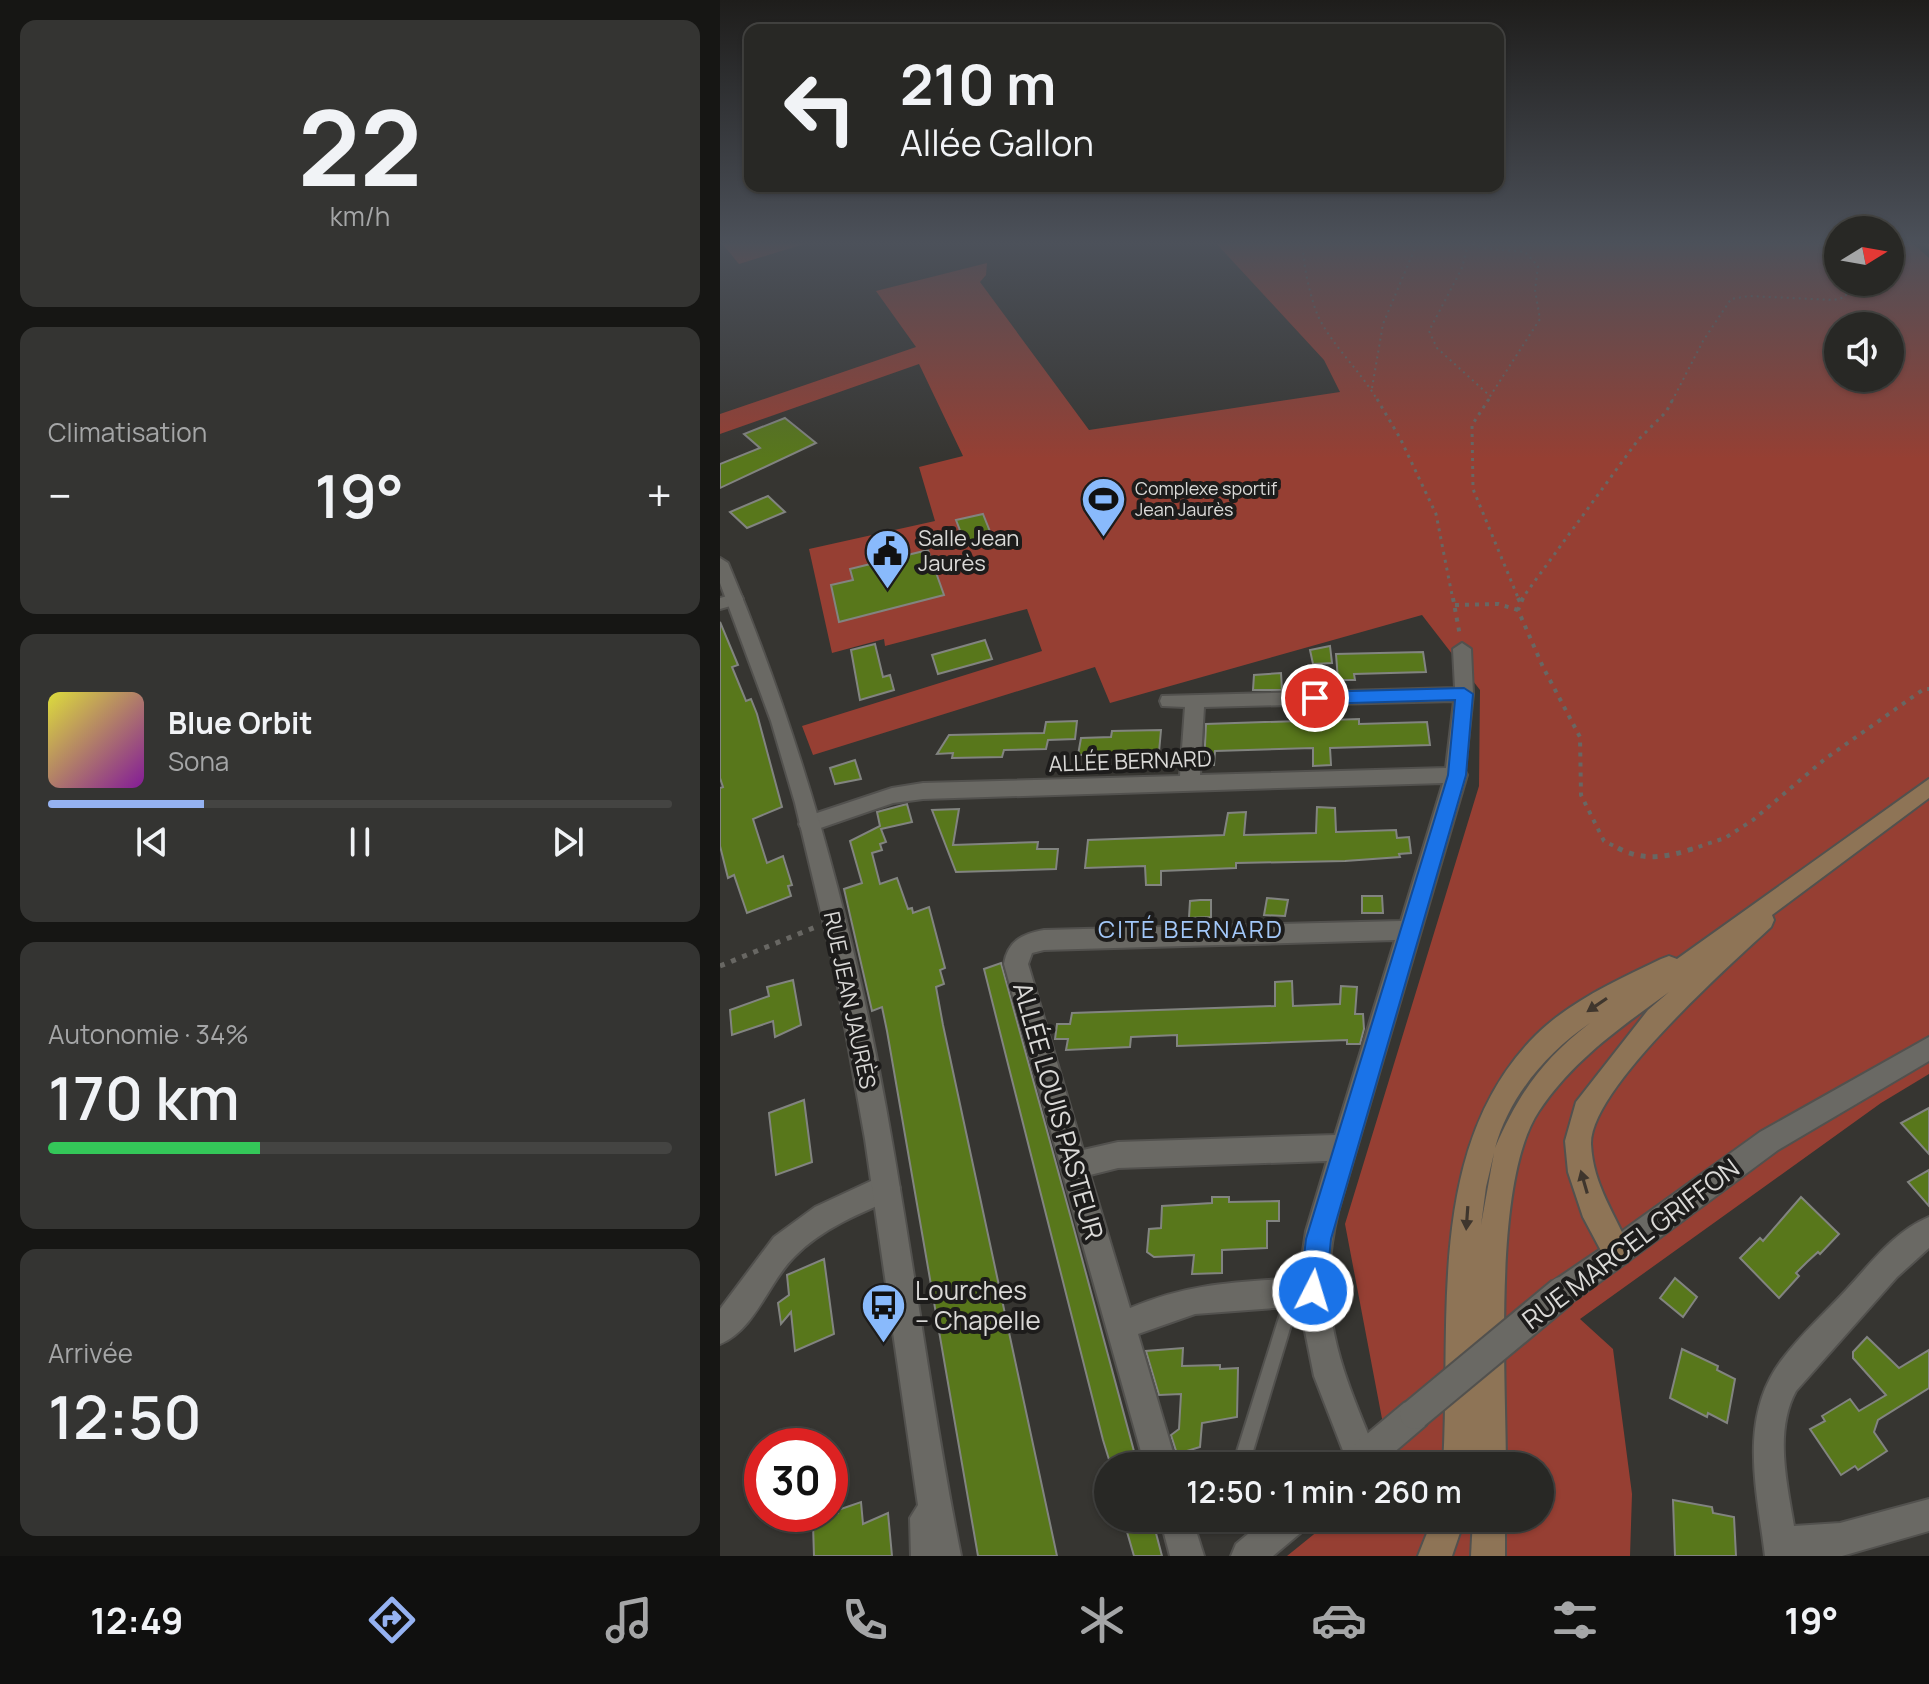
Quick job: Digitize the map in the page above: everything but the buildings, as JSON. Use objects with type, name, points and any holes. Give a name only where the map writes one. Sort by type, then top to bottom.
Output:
[{"type":"main road","points":[[1490,1452],[1493,1235],[1500,1180],[1513,1137],[1528,1105],[1574,1050],[1929,787]]},
{"type":"main road","points":[[1617,1252],[1593,1207],[1581,1172],[1578,1141],[1585,1111],[1666,1008],[1736,947],[1808,875]]},
{"type":"main road","points":[[1460,1452],[1468,1204],[1476,1163],[1496,1109],[1516,1076],[1542,1046],[1562,1029],[1613,994],[1715,943]]},
{"type":"main road","points":[[1435,1556],[1444,1532]]},
{"type":"main road","points":[[1488,1556],[1489,1532]]},
{"type":"street","name":"RUE JEAN JAURÈS","points":[[720,563],[728,602],[756,651],[809,824],[833,920],[886,1188],[923,1451],[944,1556]]},
{"type":"street","points":[[1355,1452],[1303,1292],[1457,775],[1464,694],[1462,649]]},
{"type":"street","points":[[1169,701],[1464,694]]},
{"type":"street","points":[[1189,783],[1195,701]]},
{"type":"street","name":"ALLÉE BERNARD","points":[[809,824],[912,792],[1457,775]]},
{"type":"street","name":"ALLÉE LOUIS PASTEUR","points":[[1157,1452],[1016,964],[1022,947],[1044,940],[1410,930]]},
{"type":"street","name":"RUE MARCEL GRIFFON","points":[[1370,1452],[1562,1292],[1769,1141],[1929,1048]]},
{"type":"street","points":[[1073,1166],[1118,1155],[1345,1148]]},
{"type":"street","points":[[720,1329],[771,1261],[791,1240],[827,1215],[886,1188]]},
{"type":"street","points":[[1929,1231],[1894,1259],[1795,1369],[1778,1394],[1770,1457],[1782,1549],[1851,1538],[1929,1515]]},
{"type":"street","points":[[1120,1327],[1178,1303],[1303,1292]]},
{"type":"street","name":"RUE JEAN JAURÈS","points":[[923,1451],[928,1556]]},
{"type":"street","points":[[1180,1532],[1187,1556]]},
{"type":"street","points":[[1248,1556],[1276,1532]]},
{"type":"lane","points":[[1245,1452],[1303,1292]]},
{"type":"path","points":[[1318,314],[1372,390],[1400,438],[1436,514],[1462,649]]},
{"type":"path","points":[[1372,390],[1387,314]]},
{"type":"path","points":[[1438,314],[1429,331],[1437,348],[1490,396]]},
{"type":"path","points":[[1520,602],[1473,489],[1472,425],[1540,319],[1539,314]]},
{"type":"path","points":[[1721,314],[1666,412],[1638,440],[1520,602],[1518,610],[1543,667],[1580,737],[1581,795],[1604,841],[1631,855],[1656,858],[1725,838],[1753,820],[1825,759],[1924,689],[1929,689]]},
{"type":"path","points":[[1455,605],[1498,604],[1518,610]]},
{"type":"path","points":[[720,966],[833,920]]},
{"type":"shaded area","points":[[892,314],[1003,314],[1089,430],[1340,392],[1324,360],[1281,314],[1824,314],[1824,392],[1904,392],[1904,314],[1929,314],[1929,1074],[1881,1103],[1580,1319],[1613,1349],[1632,1494],[1630,1556],[1287,1556],[1317,1532],[1554,1532],[1554,1452],[1388,1452],[1345,1224],[1479,786],[1480,690],[1422,615],[1110,703],[1095,667],[813,755],[802,726],[1042,651],[1027,609],[885,646],[884,639],[832,653],[809,549],[935,521],[919,467],[963,456],[919,364],[720,434],[720,414],[916,347]]},
{"type":"place","name":"Complexe sportif Jean Jaurès","points":[[1104,538]]},
{"type":"place","name":"Salle Jean Jaurès","points":[[887,590]]},
{"type":"place","name":"Lourches – Chapelle","points":[[884,1345]]},
{"type":"district","name":"CITÉ BERNARD","points":[[1191,930]]},
{"type":"route","points":[[1313,1291],[1318,1239],[1457,775],[1464,694],[1315,698]]}]
